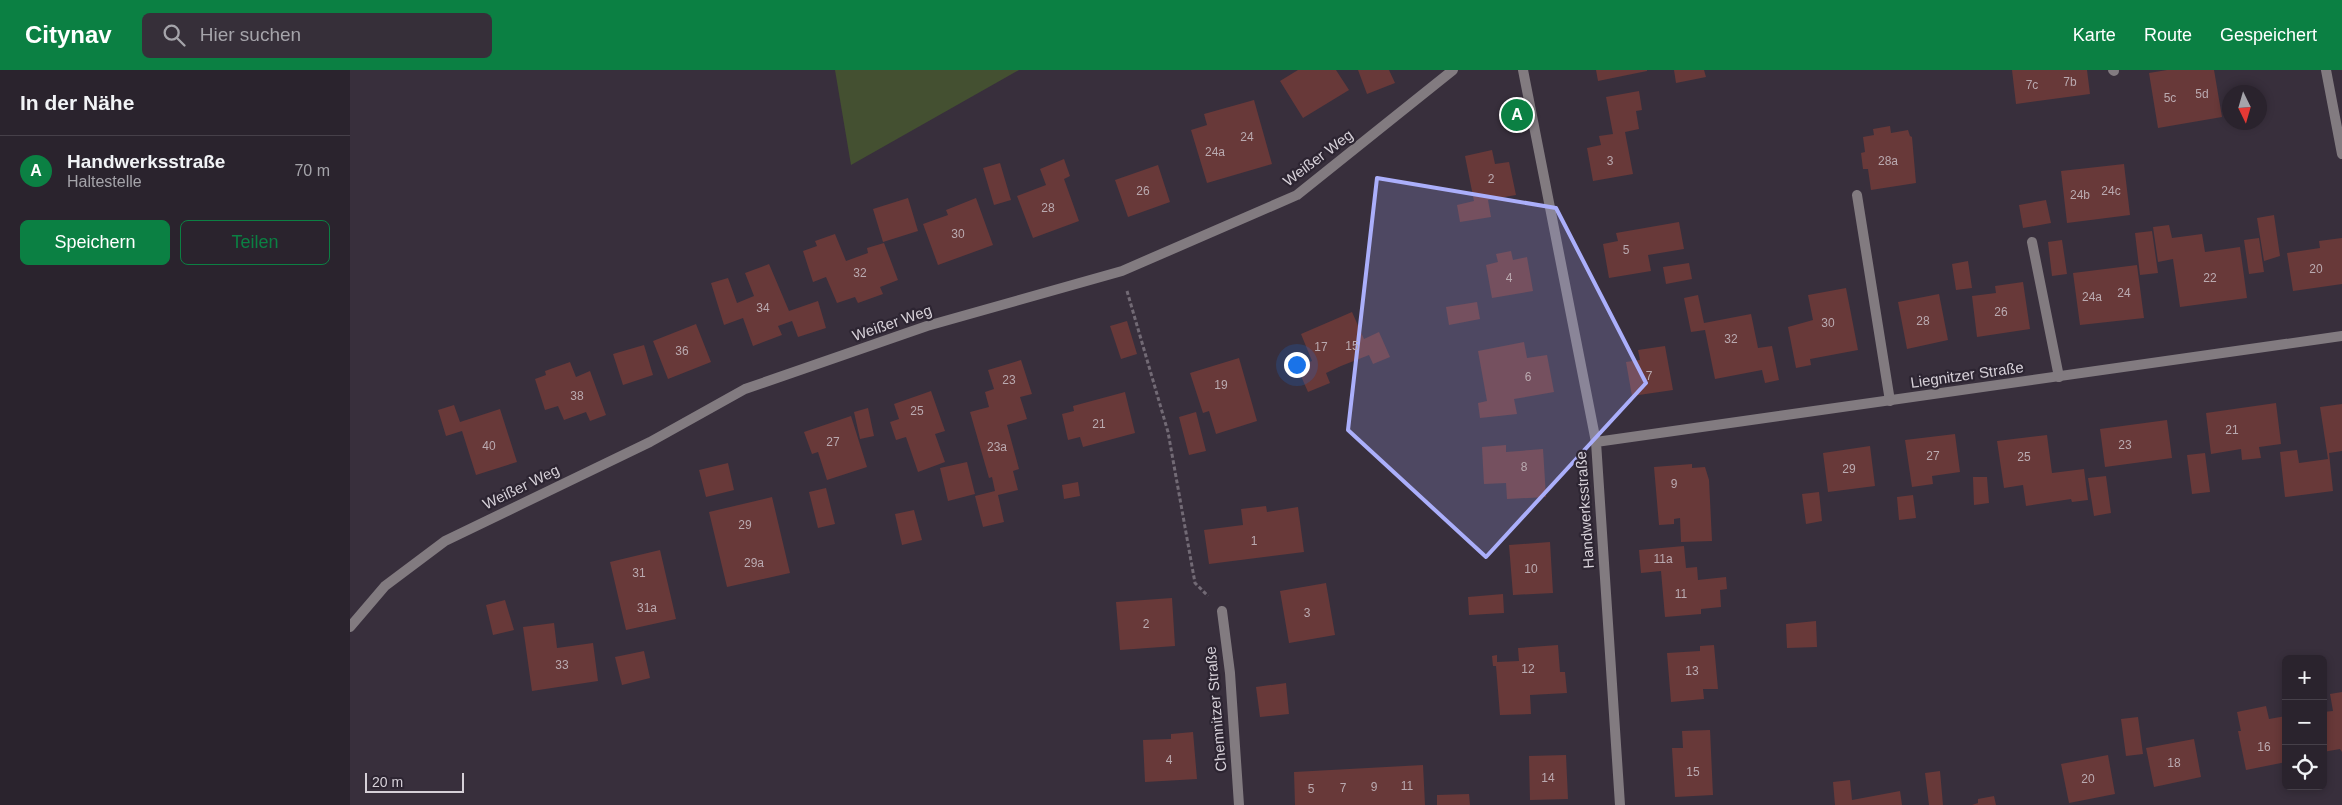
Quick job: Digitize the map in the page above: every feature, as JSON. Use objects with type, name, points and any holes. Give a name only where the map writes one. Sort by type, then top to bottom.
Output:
[{"type":"street","name":"Weißer Weg","points":[[350,627],[385,586],[445,541],[650,442],[746,389],[927,326],[1122,270],[1297,196],[1453,70]]},
{"type":"street","name":"Handwerksstraße","points":[[1522,70],[1596,442],[1620,805]]},
{"type":"street","points":[[2326,70],[2342,154]]},
{"type":"street","points":[[1857,195],[1890,401]]},
{"type":"street","points":[[2032,242],[2059,376]]},
{"type":"street","name":"Liegnitzer Straße","points":[[1596,442],[2342,336]]},
{"type":"street","name":"Chemnitzer Straße","points":[[1222,612],[1230,673],[1240,805]]},
{"type":"path","points":[[1122,270],[1168,432],[1195,583],[1222,612]]},
{"type":"highlighted area","points":[[1377,178],[1556,208],[1646,383],[1486,557],[1348,430]]},
{"type":"green space","points":[[835,70],[1019,70],[851,165]]},
{"type":"building","points":[[1298,70],[1336,70],[1349,90],[1303,118],[1280,81]]},
{"type":"building","points":[[1358,70],[1389,70],[1395,83],[1367,94]]},
{"type":"building","points":[[1596,70],[1647,70],[1647,71],[1598,81]]},
{"type":"building","points":[[1674,70],[1704,70],[1706,77],[1676,83]]},
{"type":"building","points":[[2012,70],[2087,70],[2090,94],[2016,104]]},
{"type":"building","points":[[2167,70],[2214,70],[2222,117],[2158,128],[2149,73]]},
{"type":"building","points":[[1639,91],[1642,110],[1636,111],[1639,129],[1625,132],[1633,174],[1593,181],[1587,148],[1601,145],[1599,136],[1613,134],[1606,97]]},
{"type":"building","points":[[1254,100],[1272,164],[1207,183],[1191,130],[1207,125],[1204,114]]},
{"type":"building","points":[[1890,126],[1891,133],[1908,130],[1912,137],[1916,183],[1871,190],[1868,169],[1863,169],[1861,153],[1865,152],[1863,137],[1874,135],[1873,129]]},
{"type":"building","points":[[1492,150],[1495,164],[1509,162],[1516,195],[1488,200],[1491,217],[1460,222],[1457,205],[1474,201],[1465,156]]},
{"type":"building","points":[[1064,159],[1070,176],[1064,179],[1079,221],[1033,238],[1017,196],[1046,185],[1040,169]]},
{"type":"building","points":[[1000,163],[1011,200],[994,205],[983,168]]},
{"type":"building","points":[[2124,164],[2130,215],[2067,223],[2061,171]]},
{"type":"building","points":[[1158,165],[1170,202],[1128,217],[1115,180]]},
{"type":"building","points":[[908,198],[918,231],[883,242],[873,209]]},
{"type":"building","points":[[976,198],[993,245],[938,265],[923,224],[948,215],[946,210]]},
{"type":"building","points":[[2046,200],[2051,223],[2023,228],[2019,205]]},
{"type":"building","points":[[2274,215],[2280,256],[2264,261],[2257,218]]},
{"type":"building","points":[[1679,222],[1684,249],[1648,255],[1651,271],[1609,278],[1603,244],[1618,241],[1616,233]]},
{"type":"building","points":[[2169,225],[2172,238],[2202,234],[2205,252],[2240,247],[2247,298],[2180,307],[2173,259],[2158,262],[2153,227]]},
{"type":"building","points":[[2152,231],[2158,273],[2140,275],[2135,233]]},
{"type":"building","points":[[835,234],[846,261],[868,253],[867,248],[884,243],[898,280],[880,287],[883,294],[858,303],[855,297],[837,303],[826,277],[813,282],[803,251],[817,246],[815,241]]},
{"type":"building","points":[[2259,238],[2264,272],[2249,274],[2244,240]]},
{"type":"building","points":[[2342,238],[2342,284],[2293,291],[2287,253],[2320,248],[2319,241]]},
{"type":"building","points":[[2062,240],[2067,274],[2052,276],[2048,242]]},
{"type":"building","points":[[1511,251],[1513,260],[1527,257],[1533,291],[1492,298],[1486,265],[1498,262],[1496,254]]},
{"type":"building","points":[[1968,261],[1972,288],[1956,290],[1952,264]]},
{"type":"building","points":[[1689,263],[1692,279],[1666,284],[1663,267]]},
{"type":"building","points":[[769,264],[789,311],[818,301],[826,328],[798,337],[792,321],[778,326],[782,335],[753,346],[743,318],[724,325],[711,283],[728,278],[737,303],[754,296],[745,273]]},
{"type":"building","points":[[2137,265],[2144,318],[2080,325],[2073,273]]},
{"type":"building","points":[[2023,282],[2030,329],[1977,337],[1972,296],[1996,293],[1995,286]]},
{"type":"building","points":[[1846,288],[1858,350],[1810,359],[1811,365],[1796,368],[1788,327],[1813,320],[1808,295]]},
{"type":"building","points":[[1939,294],[1948,340],[1907,349],[1898,302]]},
{"type":"building","points":[[1698,295],[1704,323],[1751,314],[1758,348],[1772,346],[1779,380],[1765,383],[1762,370],[1715,379],[1705,330],[1691,332],[1686,308],[1684,298]]},
{"type":"building","points":[[1477,302],[1480,319],[1449,325],[1446,307]]},
{"type":"building","points":[[1352,312],[1364,339],[1379,332],[1390,357],[1373,364],[1369,355],[1341,366],[1326,373],[1330,383],[1308,392],[1297,367],[1312,361],[1301,334]]},
{"type":"building","points":[[1127,321],[1137,354],[1121,359],[1110,326]]},
{"type":"building","points":[[696,324],[711,362],[668,379],[653,341]]},
{"type":"building","points":[[1524,342],[1527,358],[1547,355],[1554,392],[1514,399],[1517,414],[1480,418],[1478,403],[1487,401],[1478,351]]},
{"type":"building","points":[[644,345],[653,375],[623,385],[613,354]]},
{"type":"building","points":[[1665,346],[1673,390],[1632,396],[1626,362],[1640,360],[1638,350]]},
{"type":"building","points":[[1239,358],[1257,421],[1216,434],[1209,411],[1203,413],[1190,373]]},
{"type":"building","points":[[1021,360],[1032,394],[1020,397],[1027,419],[1007,425],[1019,469],[1013,471],[1018,490],[998,495],[1004,522],[983,527],[975,496],[995,491],[992,477],[989,478],[970,412],[989,407],[985,392],[994,389],[988,370]]},
{"type":"building","points":[[570,362],[576,377],[590,371],[606,415],[590,421],[586,412],[564,420],[558,406],[545,410],[535,379],[546,375],[545,371]]},
{"type":"building","points":[[931,391],[945,431],[935,434],[945,462],[918,472],[906,437],[896,440],[890,422],[899,419],[894,404]]},
{"type":"building","points":[[1125,392],[1135,433],[1083,447],[1080,437],[1068,440],[1062,414],[1074,411],[1073,406]]},
{"type":"building","points":[[2276,403],[2281,444],[2259,447],[2261,458],[2242,460],[2241,449],[2211,454],[2206,413]]},
{"type":"building","points":[[2342,404],[2342,451],[2329,453],[2333,491],[2285,497],[2280,452],[2297,450],[2299,463],[2328,459],[2320,407]]},
{"type":"building","points":[[454,405],[460,422],[500,409],[517,462],[476,475],[462,431],[446,436],[438,410]]},
{"type":"building","points":[[868,408],[874,436],[860,439],[854,412]]},
{"type":"building","points":[[1196,412],[1206,451],[1189,455],[1179,417]]},
{"type":"building","points":[[851,416],[867,467],[827,480],[818,452],[812,454],[804,432]]},
{"type":"building","points":[[2167,420],[2172,458],[2105,467],[2100,429]]},
{"type":"building","points":[[1955,434],[1960,472],[1932,476],[1933,484],[1912,487],[1905,440]]},
{"type":"building","points":[[2047,435],[2052,473],[2084,469],[2088,500],[2072,502],[2071,499],[2026,506],[2023,485],[2004,488],[1997,441]]},
{"type":"building","points":[[1506,445],[1506,452],[1543,449],[1546,497],[1507,499],[1506,483],[1484,484],[1482,447]]},
{"type":"building","points":[[1870,446],[1875,486],[1828,492],[1823,453]]},
{"type":"building","points":[[2205,453],[2210,492],[2192,494],[2187,455]]},
{"type":"building","points":[[967,462],[975,494],[948,501],[940,468]]},
{"type":"building","points":[[728,463],[734,490],[706,497],[699,470]]},
{"type":"building","points":[[1692,464],[1692,468],[1705,467],[1709,480],[1712,541],[1681,542],[1680,518],[1674,519],[1674,524],[1659,525],[1654,467]]},
{"type":"building","points":[[2106,476],[2111,513],[2094,516],[2088,478]]},
{"type":"building","points":[[1973,477],[1987,477],[1989,503],[1974,505]]},
{"type":"building","points":[[1078,482],[1080,496],[1064,499],[1062,485]]},
{"type":"building","points":[[826,488],[835,524],[818,528],[809,492]]},
{"type":"building","points":[[1819,492],[1822,521],[1806,524],[1802,494]]},
{"type":"building","points":[[1913,495],[1916,518],[1899,520],[1897,497]]},
{"type":"building","points":[[772,497],[790,573],[727,587],[709,512]]},
{"type":"building","points":[[1266,506],[1267,512],[1298,507],[1304,552],[1209,564],[1204,530],[1243,525],[1241,509]]},
{"type":"building","points":[[914,510],[922,540],[902,545],[895,514]]},
{"type":"building","points":[[1550,542],[1553,593],[1513,595],[1509,545]]},
{"type":"building","points":[[1684,546],[1686,568],[1697,567],[1698,580],[1726,577],[1727,589],[1720,590],[1721,607],[1701,609],[1701,614],[1665,617],[1661,571],[1641,573],[1639,550]]},
{"type":"building","points":[[660,550],[676,619],[626,630],[610,562]]},
{"type":"building","points":[[1326,583],[1335,635],[1289,643],[1280,591]]},
{"type":"building","points":[[1503,594],[1504,613],[1469,615],[1468,597]]},
{"type":"building","points":[[1172,598],[1175,646],[1120,650],[1116,602]]},
{"type":"building","points":[[505,600],[514,630],[493,635],[486,605]]},
{"type":"building","points":[[1816,621],[1817,647],[1787,648],[1786,624]]},
{"type":"building","points":[[554,623],[557,648],[593,643],[598,681],[532,691],[523,627]]},
{"type":"building","points":[[1558,645],[1560,672],[1565,672],[1567,693],[1530,695],[1531,714],[1500,715],[1496,666],[1493,666],[1492,656],[1497,655],[1497,662],[1519,661],[1518,648]]},
{"type":"building","points":[[1714,645],[1718,689],[1703,689],[1704,699],[1671,702],[1667,653],[1700,651],[1700,646]]},
{"type":"building","points":[[644,651],[650,678],[622,685],[615,657]]},
{"type":"building","points":[[1286,683],[1289,714],[1260,717],[1256,687]]},
{"type":"building","points":[[2342,692],[2342,752],[2340,749],[2327,751],[2327,712],[2333,711],[2330,694]]},
{"type":"building","points":[[2266,706],[2269,719],[2282,717],[2282,763],[2246,770],[2238,731],[2241,731],[2237,712]]},
{"type":"building","points":[[2138,717],[2143,754],[2126,756],[2121,719]]},
{"type":"building","points":[[1710,730],[1713,795],[1675,797],[1672,748],[1683,748],[1682,731]]},
{"type":"building","points":[[1193,732],[1197,779],[1145,782],[1143,740],[1171,739],[1171,734]]},
{"type":"building","points":[[2194,739],[2201,777],[2154,787],[2146,748]]},
{"type":"building","points":[[1566,755],[1568,799],[1530,800],[1529,756]]},
{"type":"building","points":[[2108,755],[2115,794],[2069,803],[2061,764]]},
{"type":"building","points":[[1423,765],[1425,805],[1295,805],[1294,772]]},
{"type":"building","points":[[1940,771],[1943,805],[1929,805],[1925,773]]},
{"type":"building","points":[[1850,780],[1852,800],[1900,791],[1902,805],[1835,805],[1833,782]]},
{"type":"building","points":[[1469,794],[1470,805],[1437,805],[1437,795]]},
{"type":"building","points":[[1994,796],[1996,805],[1972,805],[1978,803],[1978,799]]},
{"type":"place","name":"Handwerksstraße","points":[[1517,115]]}]
